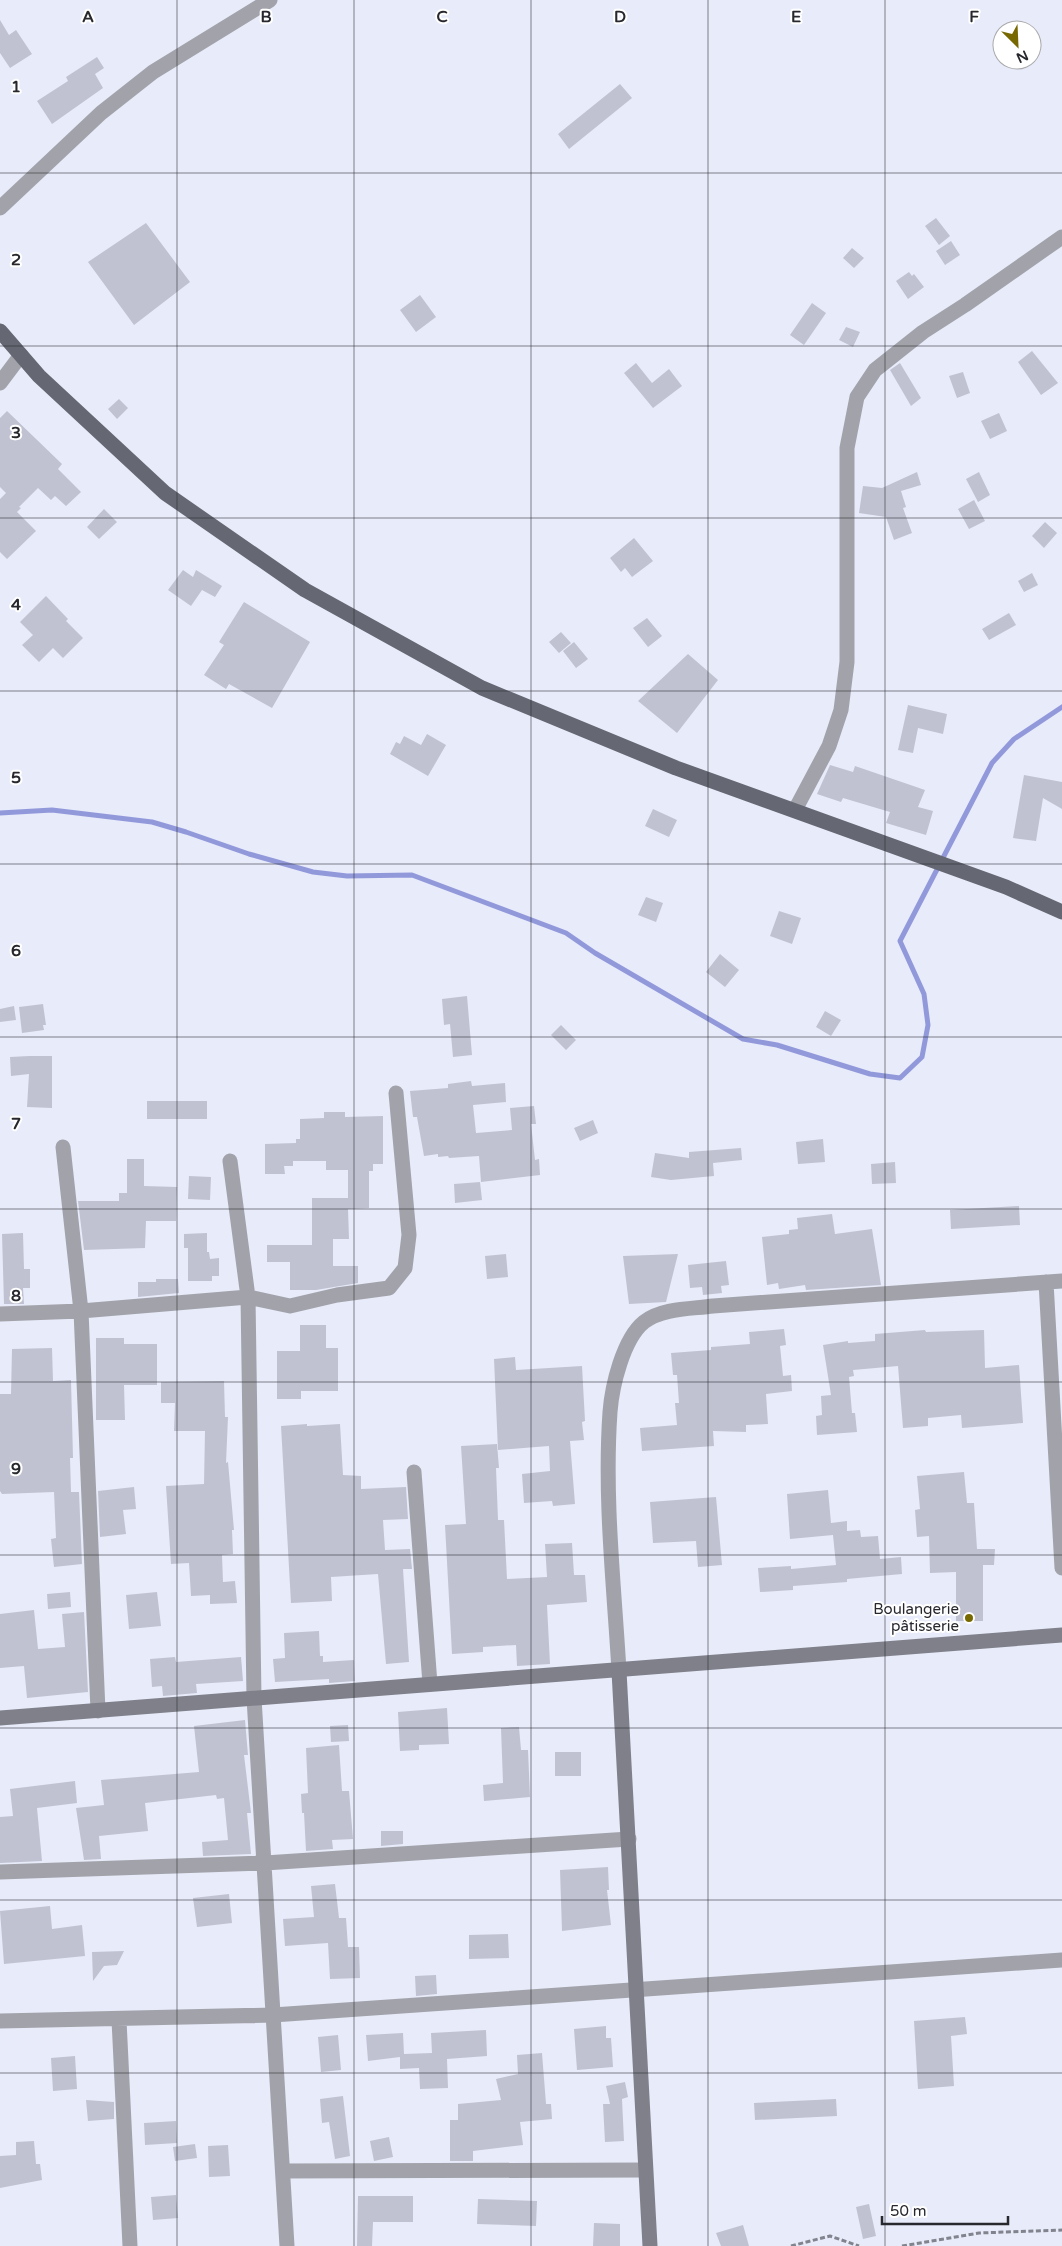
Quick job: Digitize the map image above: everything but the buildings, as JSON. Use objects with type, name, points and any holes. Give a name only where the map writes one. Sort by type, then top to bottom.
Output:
[{"type":"main road","points":[[0,331],[39,376],[165,494],[305,590],[482,688],[676,768],[1006,887],[1062,912]]},
{"type":"street","points":[[0,208],[101,112],[153,72],[270,0]]},
{"type":"street","points":[[795,810],[828,746],[841,710],[847,662],[847,448],[857,397],[875,370],[923,332],[1062,237]]},
{"type":"street","points":[[0,383],[21,355]]},
{"type":"street","points":[[0,1314],[81,1311],[248,1297],[290,1306],[337,1295],[389,1288],[406,1268],[409,1234],[396,1093]]},
{"type":"street","points":[[63,1148],[81,1311],[98,1711]]},
{"type":"street","points":[[230,1161],[248,1297],[254,1698],[288,2246]]},
{"type":"street","points":[[650,2246],[635,1992],[629,1839],[609,1471],[610,1410],[624,1348],[643,1322],[653,1316],[670,1311],[713,1306],[1062,1281]]},
{"type":"street","points":[[1046,1282],[1062,1568]]},
{"type":"street","points":[[414,1472],[430,1684]]},
{"type":"street","points":[[0,1718],[1062,1635]]},
{"type":"street","points":[[0,1872],[265,1863],[629,1839]]},
{"type":"street","points":[[0,2021],[119,2020],[273,2015],[635,1992],[1062,1960]]},
{"type":"street","points":[[119,2020],[130,2246]]},
{"type":"street","points":[[283,2171],[645,2170]]},
{"type":"path","points":[[902,2246],[979,2233],[1062,2230]]},
{"type":"path","points":[[791,2246],[830,2236],[859,2246]]},
{"type":"waterway","points":[[0,813],[52,810],[152,822],[249,854],[313,872],[347,876],[412,875],[566,933],[595,953],[743,1039],[777,1045],[870,1074],[900,1078],[922,1057],[928,1025],[924,994],[900,941],[992,763],[1014,739],[1062,707]]},
{"type":"place","name":"Boulangerie pâtisserie","points":[[969,1618]]}]
